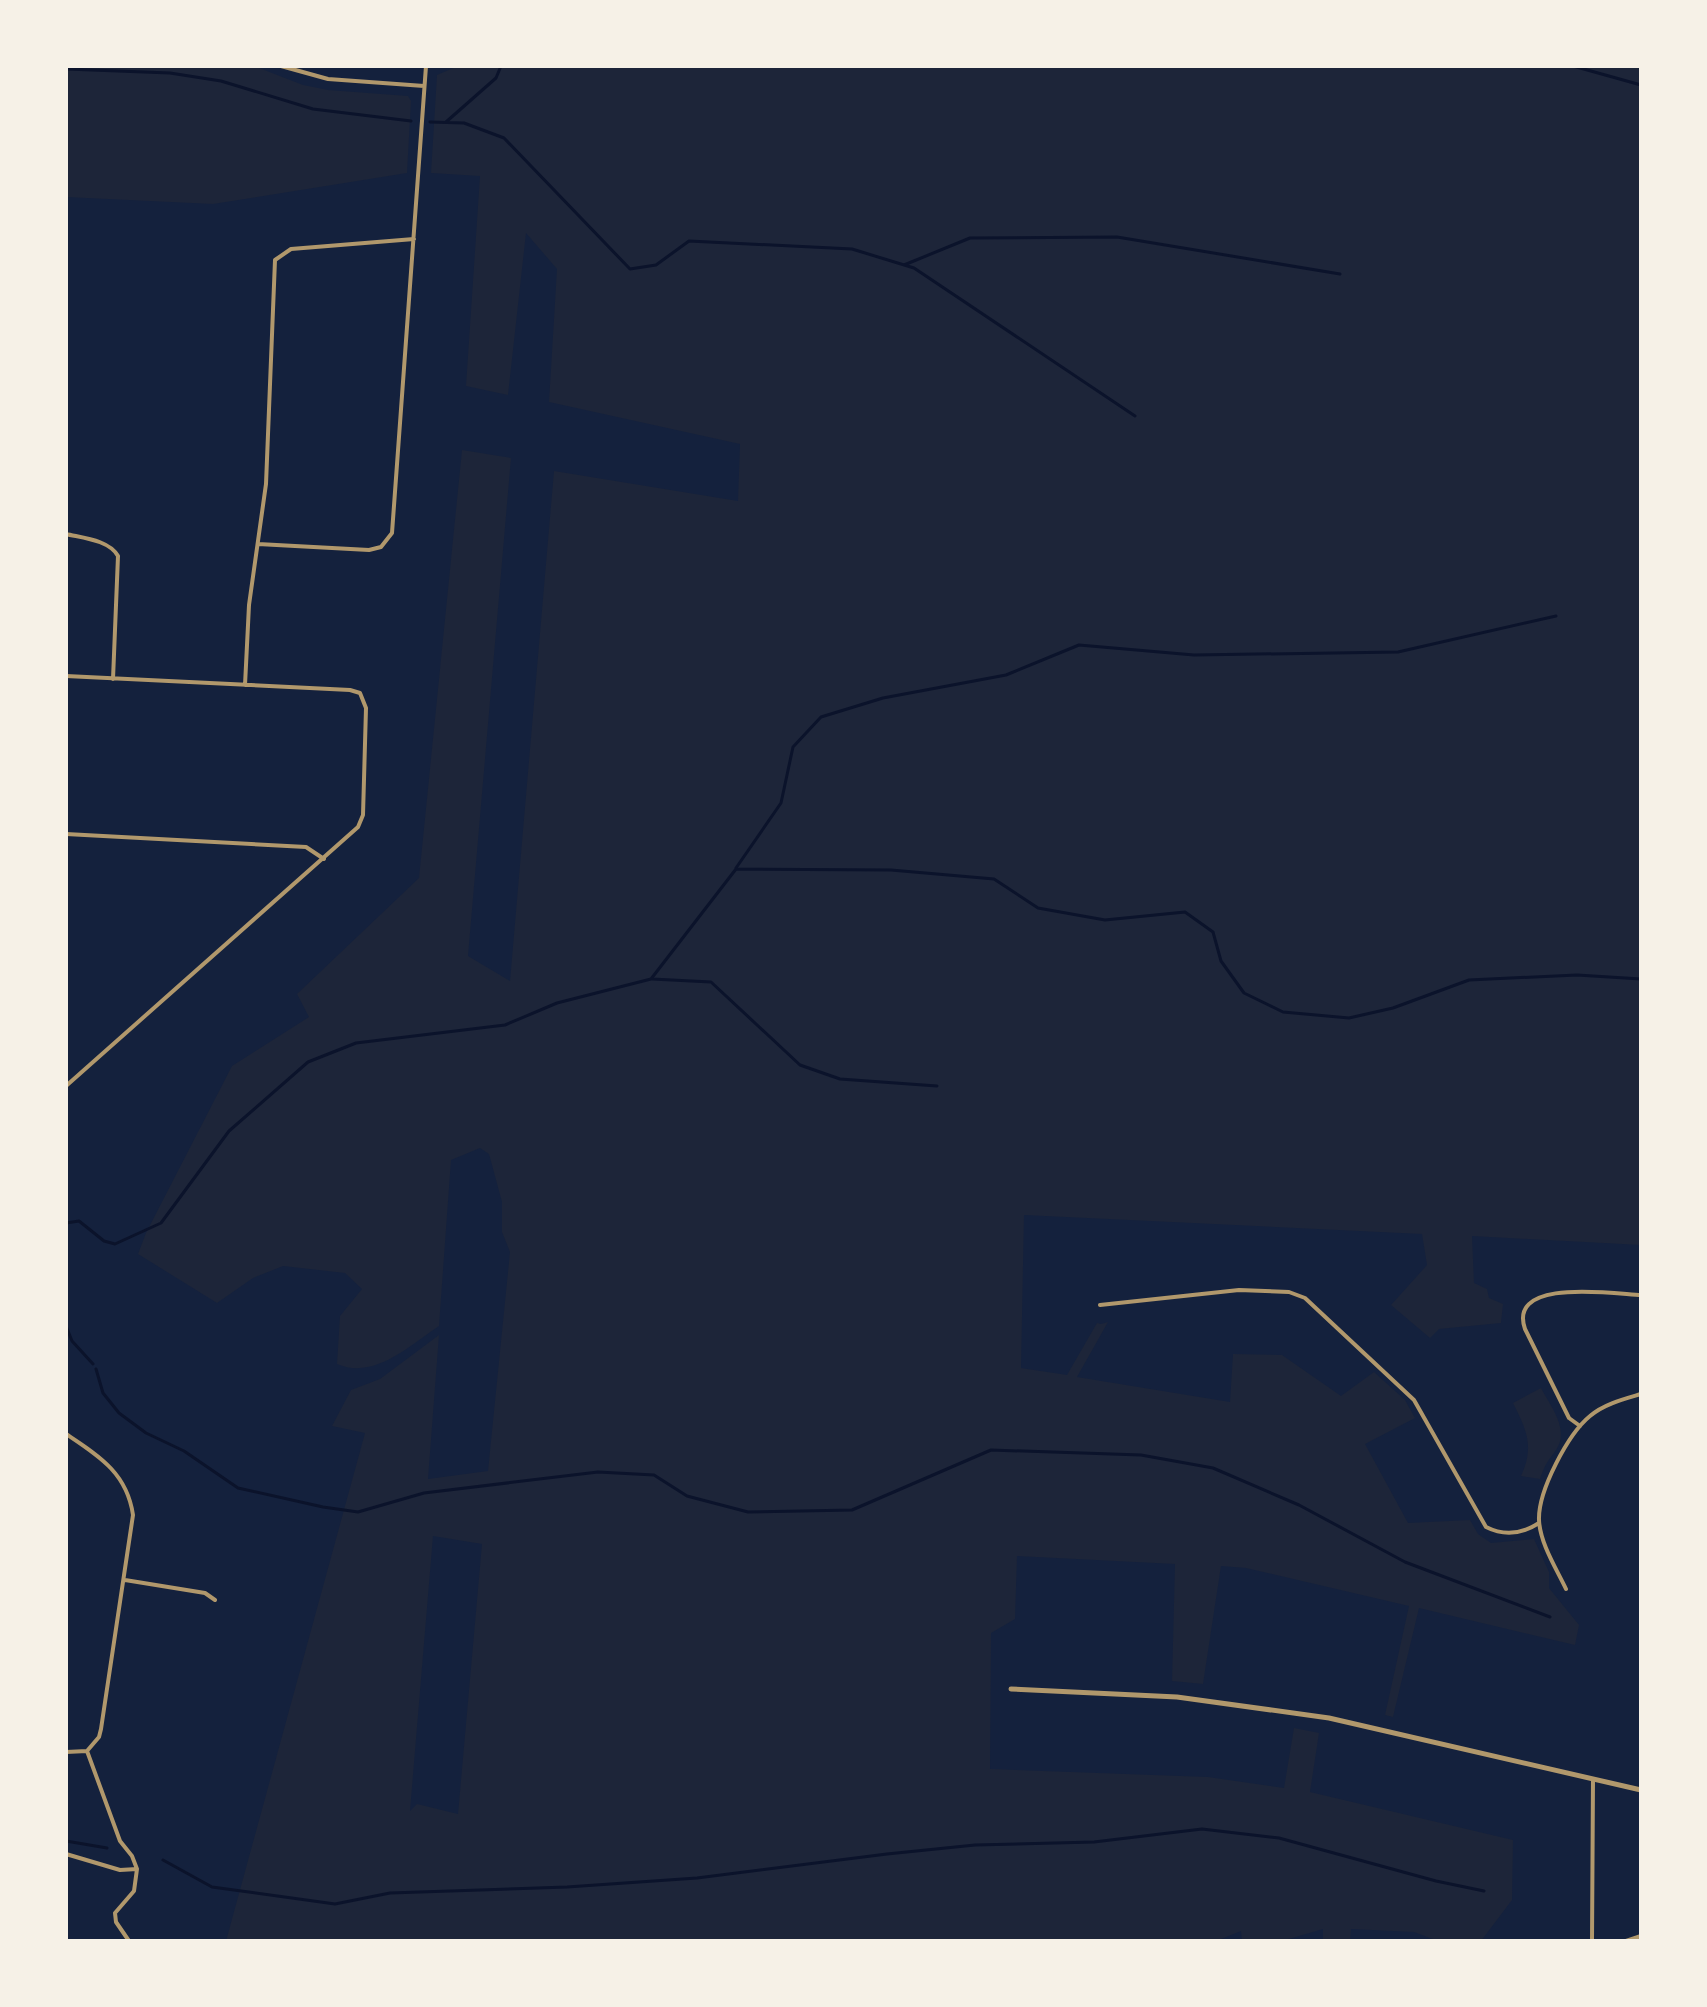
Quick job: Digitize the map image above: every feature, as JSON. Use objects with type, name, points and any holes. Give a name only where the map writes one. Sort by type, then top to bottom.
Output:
[{"type":"street","points":[[281,66],[328,79],[425,86]]},
{"type":"street","points":[[258,544],[369,550],[381,547],[390,539],[394,527],[426,66]]},
{"type":"street","points":[[245,685],[249,605],[266,484],[275,260],[291,249],[414,239]]},
{"type":"street","points":[[66,534],[107,545],[118,556],[113,679]]},
{"type":"street","points":[[66,676],[350,690],[362,695],[366,708],[361,822],[324,859],[66,1086]]},
{"type":"street","points":[[66,834],[306,847],[324,859]]},
{"type":"street","points":[[1100,1305],[1239,1290],[1301,1295],[1414,1400],[1486,1527],[1495,1532],[1510,1533],[1531,1529],[1539,1523]]},
{"type":"street","points":[[1580,1426],[1569,1418],[1525,1329],[1523,1321],[1526,1310],[1538,1297],[1553,1292],[1641,1295]]},
{"type":"street","points":[[1566,1589],[1539,1523],[1546,1488],[1580,1426],[1608,1405],[1641,1394]]},
{"type":"street","points":[[66,1434],[108,1463],[121,1478],[129,1494],[133,1523],[99,1737],[87,1751],[66,1752]]},
{"type":"street","points":[[125,1580],[205,1593],[215,1600]]},
{"type":"street","points":[[1011,1689],[1177,1697],[1329,1718],[1641,1790]]},
{"type":"street","points":[[87,1751],[120,1841],[132,1856],[137,1869],[134,1891],[115,1913],[116,1922],[129,1941]]},
{"type":"street","points":[[1592,1941],[1593,1779]]},
{"type":"street","points":[[66,1854],[120,1870],[137,1869]]},
{"type":"street","points":[[1626,1941],[1641,1936]]},
{"type":"shaded area","points":[[66,66],[254,66],[303,85],[328,90],[408,96],[411,101],[407,173],[213,204],[66,197]]},
{"type":"shaded area","points":[[458,66],[1641,66],[1641,1245],[1472,1236],[1474,1283],[1487,1289],[1489,1298],[1503,1304],[1501,1323],[1439,1329],[1430,1338],[1391,1305],[1427,1265],[1422,1234],[1024,1215],[1021,1368],[1067,1375],[1097,1323],[1108,1322],[1077,1377],[1230,1402],[1233,1354],[1282,1355],[1341,1396],[1374,1372],[1405,1400],[1415,1418],[1365,1444],[1408,1523],[1470,1520],[1478,1534],[1491,1543],[1534,1539],[1549,1572],[1549,1588],[1579,1625],[1575,1645],[1419,1608],[1393,1717],[1385,1715],[1409,1606],[1246,1568],[1221,1566],[1203,1684],[1172,1681],[1175,1564],[1017,1556],[1015,1619],[991,1633],[990,1769],[1208,1777],[1284,1788],[1294,1728],[1319,1733],[1310,1792],[1513,1840],[1512,1900],[1481,1941],[1438,1941],[1414,1932],[1351,1929],[1350,1941],[1323,1941],[1323,1929],[1282,1941],[1242,1941],[1241,1931],[1216,1941],[226,1941],[365,1433],[332,1426],[351,1390],[380,1379],[439,1335],[428,1479],[488,1471],[510,1252],[502,1232],[502,1202],[489,1154],[480,1148],[451,1160],[439,1326],[391,1358],[364,1368],[337,1364],[340,1316],[362,1289],[345,1273],[283,1266],[253,1278],[217,1303],[138,1254],[232,1066],[309,1017],[297,994],[419,878],[462,450],[511,458],[468,956],[510,981],[554,471],[738,501],[740,444],[549,402],[557,269],[526,233],[508,395],[466,386],[480,176],[431,173],[437,75]],"holes":[[[433,1536],[482,1544],[458,1814],[417,1804],[410,1811]]]},
{"type":"shaded area","points":[[1541,1388],[1558,1419],[1561,1435],[1540,1479],[1521,1476],[1528,1447],[1522,1421],[1513,1403]]},
{"type":"waterway","points":[[446,122],[496,78],[501,66]]},
{"type":"waterway","points":[[1573,66],[1641,85]]},
{"type":"waterway","points":[[66,69],[170,73],[221,81],[313,109],[411,121]]},
{"type":"waterway","points":[[430,122],[464,123],[504,138],[630,269],[656,265],[689,241],[852,249],[914,268],[1135,416]]},
{"type":"waterway","points":[[904,265],[970,238],[1117,237],[1340,274]]},
{"type":"waterway","points":[[736,868],[781,803],[793,747],[821,717],[883,698],[1006,675],[1079,645],[1194,655],[1398,652],[1556,616]]},
{"type":"waterway","points":[[66,1223],[79,1221],[104,1241],[115,1244],[161,1223],[229,1131],[308,1062],[356,1043],[505,1025],[557,1003],[651,979],[736,869],[891,870],[994,879],[1038,908],[1105,920],[1185,912],[1213,932],[1221,961],[1244,993],[1283,1012],[1349,1018],[1393,1008],[1469,980],[1577,975],[1641,979]]},
{"type":"waterway","points":[[652,979],[711,982],[800,1065],[840,1079],[937,1086]]},
{"type":"waterway","points":[[66,1326],[72,1341],[93,1364]]},
{"type":"waterway","points":[[96,1369],[103,1393],[119,1413],[146,1433],[184,1451],[238,1488],[323,1507],[358,1512],[424,1493],[598,1472],[654,1475],[687,1496],[748,1512],[852,1510],[991,1450],[1141,1455],[1213,1468],[1299,1505],[1405,1562],[1550,1617]]},
{"type":"waterway","points":[[163,1860],[212,1887],[335,1904],[390,1893],[567,1887],[697,1878],[975,1845],[1094,1842],[1202,1829],[1279,1838],[1484,1891]]},
{"type":"waterway","points":[[66,1841],[107,1848]]}]
